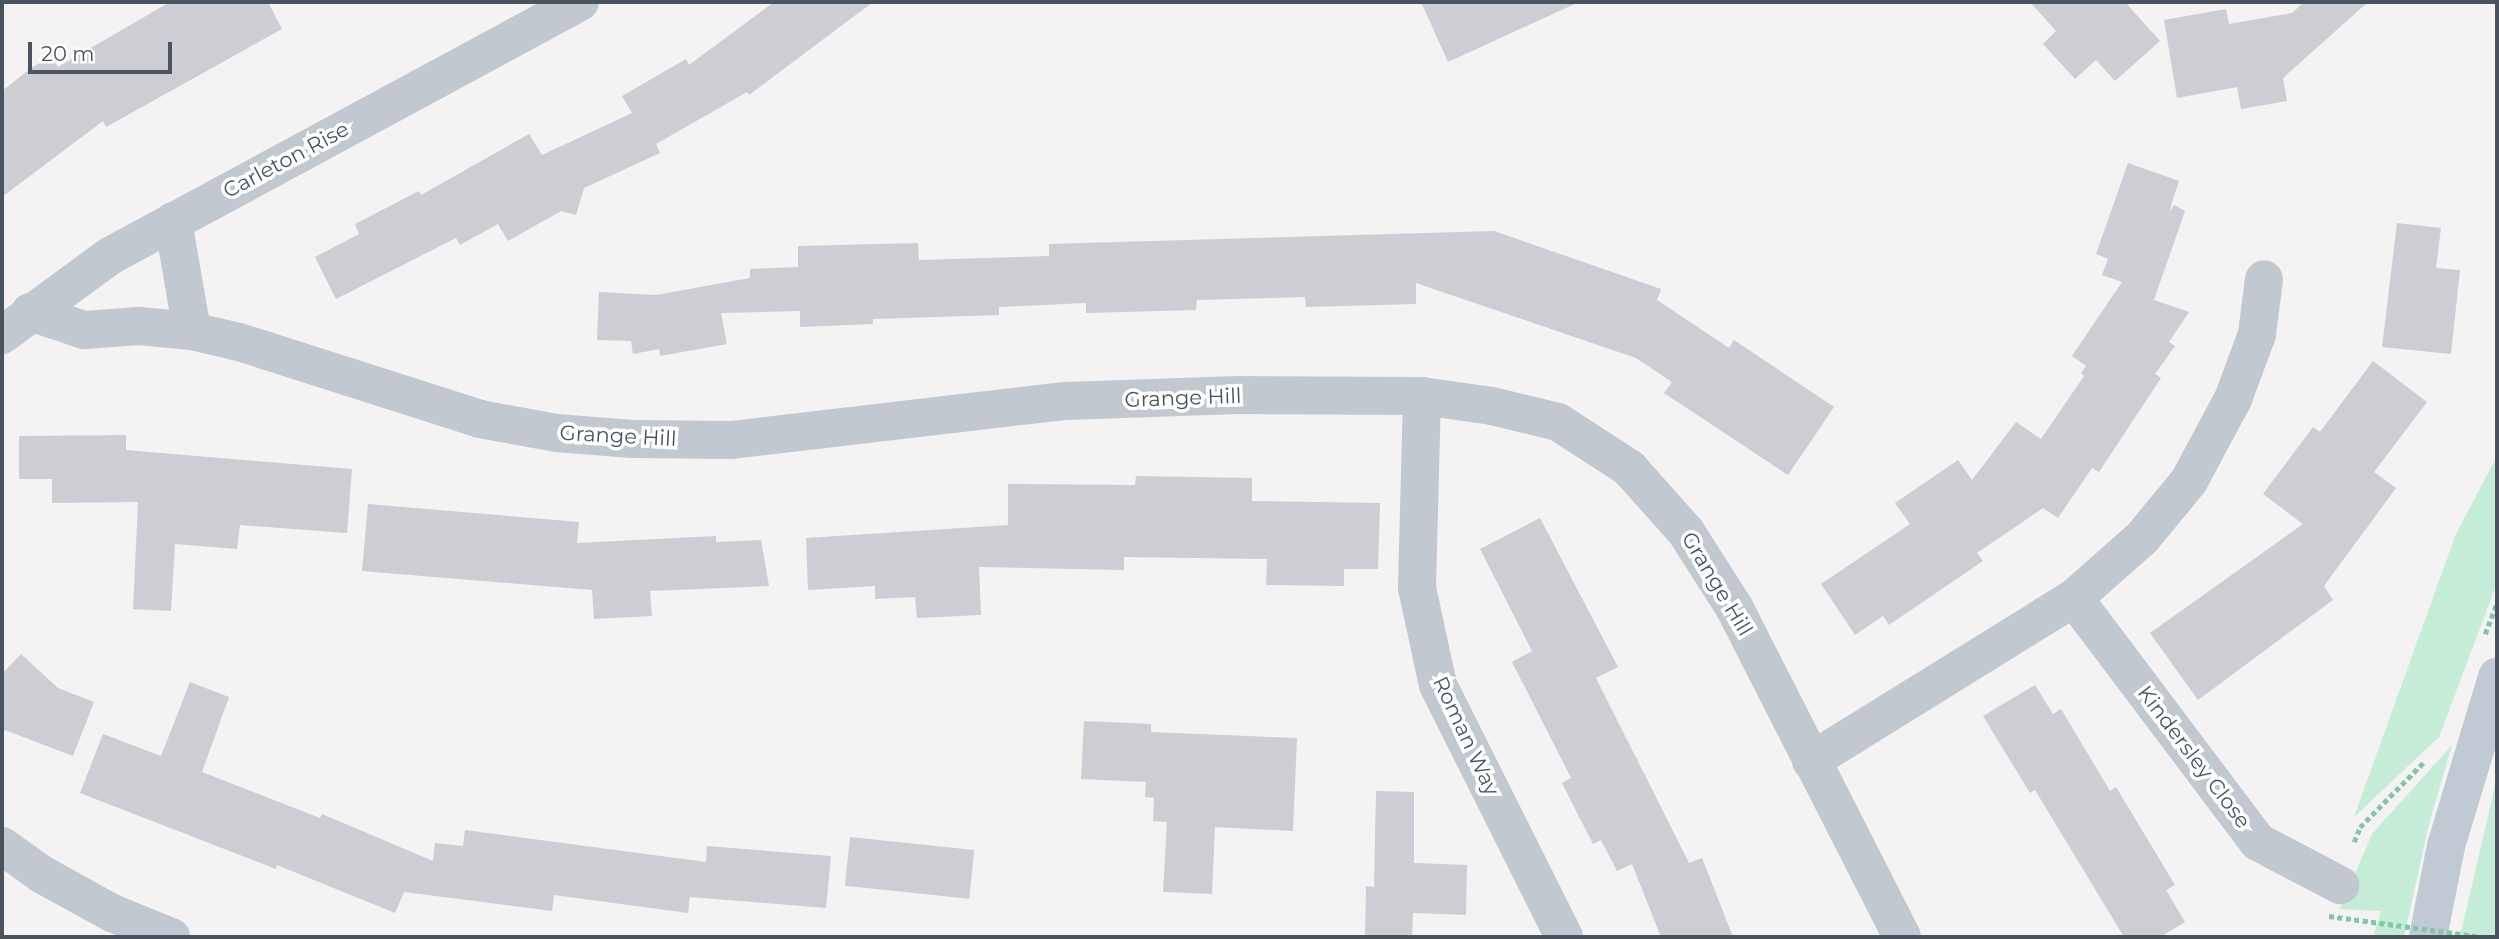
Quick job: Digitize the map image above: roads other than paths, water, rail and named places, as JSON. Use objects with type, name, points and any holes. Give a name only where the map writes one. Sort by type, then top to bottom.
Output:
[{"type":"main road","points":[[2428,937],[2446,846],[2497,677]]},
{"type":"street","name":"Carleton Rise","points":[[16,323],[110,256],[580,2]]},
{"type":"street","points":[[173,221],[192,331]]},
{"type":"street","points":[[1811,761],[2074,598],[2142,538],[2189,481],[2233,399],[2257,334],[2264,279]]},
{"type":"street","name":"Grange Hill","points":[[16,323],[84,330],[139,326],[192,331],[239,342],[480,419],[556,433],[633,439],[733,440],[1066,401],[1238,396],[1422,396],[1492,406],[1558,422],[1629,468],[1686,532],[1734,607],[1902,937]]},
{"type":"street","name":"Roman Way","points":[[1422,396],[1417,589],[1438,685],[1564,937]]},
{"type":"street","name":"Kindersley Close","points":[[2074,598],[2258,842],[2334,901]]},
{"type":"street","points":[[2,846],[43,875],[112,913],[170,937]]}]
